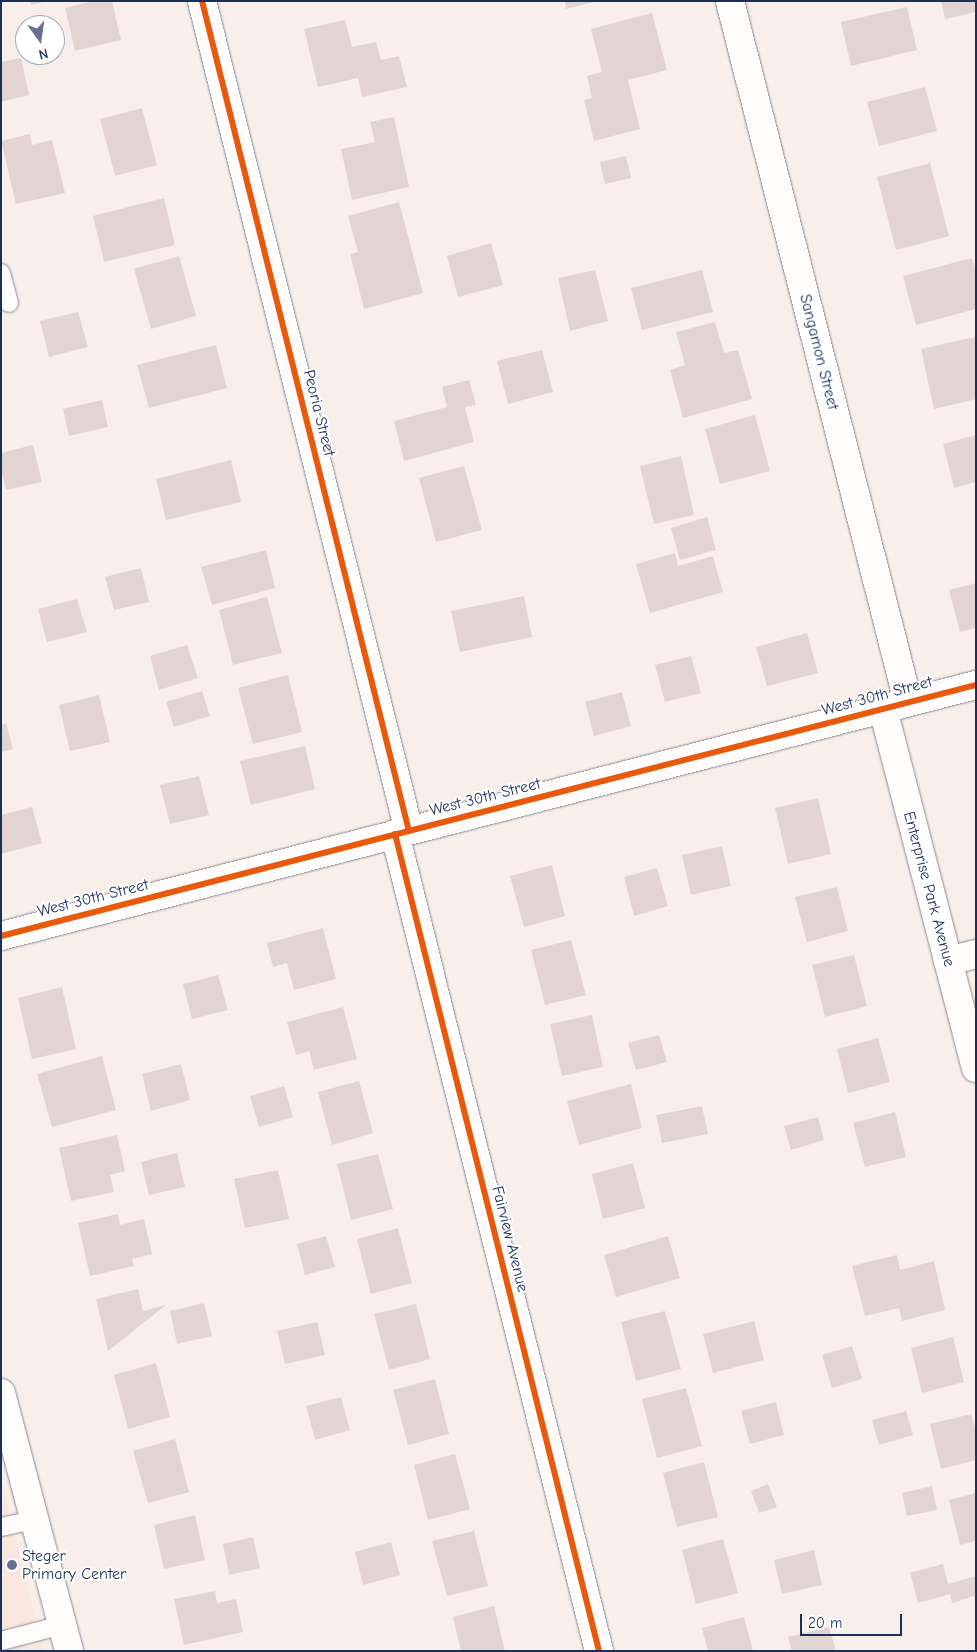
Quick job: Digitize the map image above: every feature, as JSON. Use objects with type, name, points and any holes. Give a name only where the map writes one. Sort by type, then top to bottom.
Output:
[{"type":"street","name":"Peoria Street","points":[[202,1],[402,832]]},
{"type":"street","name":"Sangamon Street","points":[[730,1],[895,706]]},
{"type":"street","name":"West 30th Street","points":[[1,936],[976,685]]},
{"type":"street","name":"Enterprise Park Avenue","points":[[895,706],[948,961],[976,1068]]},
{"type":"street","name":"Fairview Avenue","points":[[402,832],[599,1651]]},
{"type":"street","points":[[948,961],[976,954]]},
{"type":"street","points":[[1,1393],[69,1651]]},
{"type":"lane","points":[[1,273],[9,303]]},
{"type":"lane","points":[[1,1527],[34,1520]]},
{"type":"lane","points":[[1,1641],[62,1625]]},
{"type":"shaded area","name":"Steger Primary Center","points":[[1,1480],[44,1651],[1,1651]]},
{"type":"building","points":[[30,1],[42,1],[43,2],[31,5]]},
{"type":"building","points":[[94,1],[112,1],[121,40],[75,51],[65,8]]},
{"type":"building","points":[[565,1],[594,1],[594,2],[566,9]]},
{"type":"building","points":[[941,1],[976,1],[976,12],[945,19]]},
{"type":"building","points":[[907,7],[917,50],[851,66],[841,22]]},
{"type":"building","points":[[652,13],[667,70],[628,80],[640,129],[594,141],[584,100],[592,98],[587,76],[602,72],[591,29]]},
{"type":"building","points":[[345,20],[352,47],[376,42],[381,60],[399,56],[407,87],[362,97],[358,78],[318,87],[304,29]]},
{"type":"building","points":[[15,59],[15,65],[23,65],[29,95],[1,102],[1,62]]},
{"type":"building","points":[[925,87],[937,131],[879,146],[867,102]]},
{"type":"building","points":[[142,108],[157,165],[115,176],[100,119]]},
{"type":"building","points":[[394,117],[409,187],[352,200],[341,149],[375,142],[370,122]]},
{"type":"building","points":[[30,134],[32,145],[52,140],[65,193],[16,204],[1,141]]},
{"type":"building","points":[[626,156],[631,178],[605,184],[600,162]]},
{"type":"building","points":[[930,163],[949,236],[896,250],[877,177]]},
{"type":"building","points":[[164,198],[175,245],[104,262],[93,216]]},
{"type":"building","points":[[399,202],[423,293],[364,309],[350,254],[358,252],[348,216]]},
{"type":"building","points":[[491,243],[503,285],[458,297],[447,256]]},
{"type":"building","points":[[179,256],[196,316],[151,329],[134,269]]},
{"type":"building","points":[[972,258],[976,271],[976,309],[916,325],[903,276]]},
{"type":"building","points":[[595,270],[608,321],[570,331],[558,278]]},
{"type":"building","points":[[702,270],[713,312],[642,330],[631,288]]},
{"type":"building","points":[[78,312],[88,347],[49,357],[40,321]]},
{"type":"building","points":[[715,322],[724,353],[738,350],[752,399],[683,418],[670,370],[685,365],[676,332]]},
{"type":"building","points":[[975,337],[976,399],[934,409],[921,349]]},
{"type":"building","points":[[216,345],[227,388],[149,408],[137,365]]},
{"type":"building","points":[[542,350],[553,392],[508,404],[497,361]]},
{"type":"building","points":[[469,380],[476,405],[465,407],[474,442],[404,461],[394,421],[447,407],[442,387]]},
{"type":"building","points":[[102,400],[108,427],[69,436],[63,409]]},
{"type":"building","points":[[755,415],[770,471],[720,484],[705,429]]},
{"type":"building","points":[[976,435],[976,482],[954,488],[943,444]]},
{"type":"building","points":[[33,445],[42,482],[6,490],[1,470],[1,453]]},
{"type":"building","points":[[681,456],[694,515],[654,524],[640,466]]},
{"type":"building","points":[[231,460],[241,502],[166,520],[156,479]]},
{"type":"building","points":[[464,466],[482,530],[436,542],[419,478]]},
{"type":"building","points":[[707,517],[716,550],[680,560],[671,528]]},
{"type":"building","points":[[266,550],[275,588],[212,605],[201,567]]},
{"type":"building","points":[[675,553],[678,566],[713,556],[723,592],[650,613],[636,564]]},
{"type":"building","points":[[141,568],[149,602],[114,610],[105,577]]},
{"type":"building","points":[[976,583],[976,628],[960,632],[949,590]]},
{"type":"building","points":[[524,596],[532,637],[460,652],[451,611]]},
{"type":"building","points":[[267,597],[282,653],[233,665],[219,610]]},
{"type":"building","points":[[77,599],[87,632],[47,642],[38,609]]},
{"type":"building","points":[[807,633],[818,673],[767,686],[756,647]]},
{"type":"building","points":[[187,645],[198,678],[159,690],[150,656]]},
{"type":"building","points":[[691,656],[701,693],[665,702],[655,665]]},
{"type":"building","points":[[288,675],[302,732],[253,744],[238,688]]},
{"type":"building","points":[[202,691],[210,716],[174,727],[166,702]]},
{"type":"building","points":[[622,692],[631,726],[594,736],[585,702]]},
{"type":"building","points":[[99,695],[110,742],[70,751],[59,705]]},
{"type":"building","points":[[6,723],[13,749],[1,752],[1,725]]},
{"type":"building","points":[[305,746],[315,789],[251,805],[240,761]]},
{"type":"building","points":[[199,776],[209,815],[170,824],[160,785]]},
{"type":"building","points":[[818,798],[831,854],[788,864],[775,808]]},
{"type":"building","points":[[32,807],[42,843],[1,854],[1,815]]},
{"type":"building","points":[[722,846],[731,886],[691,895],[682,855]]},
{"type":"building","points":[[552,865],[565,916],[524,927],[510,876]]},
{"type":"building","points":[[657,868],[668,906],[634,916],[624,877]]},
{"type":"building","points":[[837,887],[848,931],[807,942],[795,897]]},
{"type":"building","points":[[323,928],[336,979],[294,990],[287,963],[273,967],[267,943]]},
{"type":"building","points":[[571,940],[586,995],[545,1005],[531,950]]},
{"type":"building","points":[[854,955],[867,1006],[825,1017],[812,965]]},
{"type":"building","points":[[218,975],[228,1010],[192,1019],[183,984]]},
{"type":"building","points":[[62,987],[76,1049],[32,1059],[18,998]]},
{"type":"building","points":[[343,1007],[357,1059],[314,1070],[309,1051],[296,1055],[287,1022]]},
{"type":"building","points":[[592,1015],[603,1067],[562,1076],[550,1024]]},
{"type":"building","points":[[659,1035],[667,1062],[636,1070],[628,1043]]},
{"type":"building","points":[[878,1038],[890,1082],[848,1093],[837,1049]]},
{"type":"building","points":[[102,1056],[116,1110],[52,1127],[37,1074]]},
{"type":"building","points":[[181,1064],[190,1100],[151,1111],[142,1074]]},
{"type":"building","points":[[359,1081],[373,1133],[332,1145],[318,1092]]},
{"type":"building","points":[[631,1084],[642,1128],[579,1145],[567,1101]]},
{"type":"building","points":[[284,1086],[293,1117],[259,1127],[250,1096]]},
{"type":"building","points":[[702,1106],[708,1134],[662,1143],[656,1115]]},
{"type":"building","points":[[895,1112],[906,1157],[865,1167],[853,1123]]},
{"type":"building","points":[[818,1117],[824,1140],[791,1150],[784,1126]]},
{"type":"building","points":[[117,1135],[125,1171],[110,1175],[114,1192],[71,1201],[59,1148]]},
{"type":"building","points":[[177,1153],[185,1187],[149,1195],[141,1162]]},
{"type":"building","points":[[378,1154],[393,1209],[351,1220],[337,1164]]},
{"type":"building","points":[[633,1163],[645,1208],[603,1219],[592,1174]]},
{"type":"building","points":[[278,1170],[289,1219],[245,1228],[234,1179]]},
{"type":"building","points":[[118,1214],[120,1225],[144,1219],[152,1254],[132,1259],[134,1266],[90,1276],[78,1223]]},
{"type":"building","points":[[398,1228],[412,1283],[371,1294],[357,1239]]},
{"type":"building","points":[[326,1236],[335,1267],[305,1275],[297,1244]]},
{"type":"building","points":[[668,1236],[680,1278],[616,1297],[604,1255]]},
{"type":"building","points":[[897,1255],[900,1270],[934,1261],[945,1310],[902,1321],[899,1308],[865,1316],[852,1266]]},
{"type":"building","points":[[138,1289],[143,1311],[166,1305],[108,1351],[96,1299]]},
{"type":"building","points":[[204,1303],[212,1336],[177,1344],[170,1311]]},
{"type":"building","points":[[416,1304],[430,1359],[389,1370],[374,1314]]},
{"type":"building","points":[[665,1311],[681,1369],[636,1381],[621,1322]]},
{"type":"building","points":[[754,1321],[764,1360],[713,1373],[703,1334]]},
{"type":"building","points":[[317,1322],[325,1355],[285,1364],[277,1331]]},
{"type":"building","points":[[953,1337],[964,1382],[922,1393],[911,1348]]},
{"type":"building","points":[[852,1346],[862,1379],[832,1388],[822,1355]]},
{"type":"building","points":[[156,1363],[170,1417],[128,1429],[114,1375]]},
{"type":"building","points":[[435,1379],[449,1434],[408,1445],[393,1390]]},
{"type":"building","points":[[686,1388],[702,1446],[657,1458],[642,1399]]},
{"type":"building","points":[[341,1397],[350,1430],[315,1440],[306,1406]]},
{"type":"building","points":[[776,1402],[784,1435],[750,1444],[741,1411]]},
{"type":"building","points":[[906,1411],[913,1435],[879,1445],[872,1420]]},
{"type":"building","points":[[971,1414],[976,1431],[976,1460],[941,1469],[930,1424]]},
{"type":"building","points":[[175,1439],[189,1492],[148,1503],[133,1451]]},
{"type":"building","points":[[455,1454],[470,1509],[428,1520],[414,1465]]},
{"type":"building","points":[[704,1462],[718,1517],[677,1527],[663,1473]]},
{"type":"building","points":[[768,1484],[777,1507],[759,1513],[751,1491]]},
{"type":"building","points":[[932,1486],[937,1510],[907,1516],[902,1493]]},
{"type":"building","points":[[976,1493],[976,1541],[960,1545],[949,1500]]},
{"type":"building","points":[[195,1515],[205,1560],[164,1569],[154,1525]]},
{"type":"building","points":[[474,1531],[488,1586],[447,1596],[432,1541]]},
{"type":"building","points":[[253,1537],[260,1568],[229,1575],[223,1544]]},
{"type":"building","points":[[723,1539],[738,1593],[696,1604],[682,1550]]},
{"type":"building","points":[[391,1542],[400,1575],[363,1585],[355,1552]]},
{"type":"building","points":[[814,1550],[822,1585],[782,1594],[774,1560]]},
{"type":"building","points":[[943,1564],[948,1584],[976,1576],[976,1600],[974,1596],[952,1603],[950,1594],[918,1603],[910,1573]]},
{"type":"building","points":[[215,1591],[217,1603],[236,1599],[243,1632],[184,1645],[174,1599]]},
{"type":"building","points":[[494,1606],[505,1651],[461,1651],[453,1617]]},
{"type":"building","points":[[744,1617],[753,1651],[708,1651],[702,1628]]},
{"type":"building","points":[[829,1627],[836,1651],[792,1651],[788,1637]]},
{"type":"cycle path","points":[[202,1],[409,831]]},
{"type":"cycle path","points":[[1,936],[976,685]]},
{"type":"cycle path","points":[[395,834],[599,1651]]},
{"type":"place","name":"Steger Primary Center","points":[[12,1565]]}]
